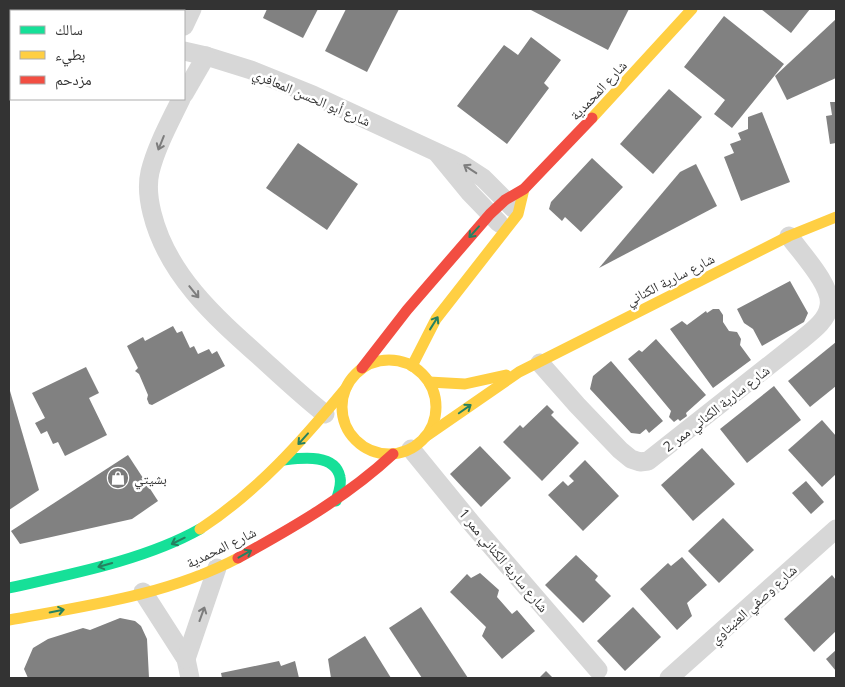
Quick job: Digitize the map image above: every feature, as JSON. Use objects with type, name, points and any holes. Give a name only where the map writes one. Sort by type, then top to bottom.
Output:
[{"type":"street","points":[[185,24],[192,9]]},
{"type":"street","name":"شارع المحمدية","points":[[362,368],[413,302],[490,214],[505,200],[524,189],[589,122],[692,9]]},
{"type":"street","name":"شارع أبو الحسن المعافري","points":[[185,51],[251,70],[313,95],[470,169],[483,178],[518,214]]},
{"type":"street","points":[[185,92],[206,56]]},
{"type":"street","points":[[181,100],[149,173],[149,201],[156,231],[172,262],[194,294],[225,326],[325,414]]},
{"type":"street","name":"شارع أبو الحسن المعافري","points":[[437,153],[454,175],[506,230]]},
{"type":"street","points":[[412,366],[436,319],[518,214],[524,189]]},
{"type":"street","name":"شارع سارية الكناني","points":[[418,443],[519,372],[789,236],[836,217]]},
{"type":"street","name":"شارع سارية الكناني ممر 2","points":[[540,362],[577,405],[620,450],[631,459],[640,462],[648,460],[800,341],[826,315],[830,305],[828,292],[822,280],[789,236]]},
{"type":"street","points":[[381,361],[402,362],[412,366],[429,382],[434,393],[436,404],[432,428],[418,443],[393,454],[377,453],[362,446],[351,434],[344,420],[342,404],[346,388],[352,377],[362,368],[381,361]]},
{"type":"street","name":"شارع سارية الكناني","points":[[429,382],[465,384],[519,372]]},
{"type":"street","name":"شارع المحمدية","points":[[9,588],[99,567],[174,543],[200,529],[227,510],[283,460],[346,388]]},
{"type":"street","name":"شارع سارية الكناني ممر 1","points":[[418,443],[492,547],[598,670]]},
{"type":"street","name":"شارع المحمدية","points":[[9,620],[143,592],[194,578],[244,555],[336,501],[393,454]]},
{"type":"street","points":[[283,460],[314,459],[325,461],[333,466],[339,474],[340,483],[336,501]]},
{"type":"street","name":"شارع وصفي العنبتاوي","points":[[669,678],[836,529]]},
{"type":"street","points":[[186,659],[217,568]]},
{"type":"street","points":[[9,579],[24,584]]},
{"type":"street","points":[[143,592],[186,659],[190,678]]},
{"type":"street","points":[[18,630],[31,616]]},
{"type":"building","points":[[54,9],[72,10],[24,10]]},
{"type":"building","points":[[136,9],[162,9],[162,10]]},
{"type":"building","points":[[267,9],[318,9],[303,38],[263,18]]},
{"type":"building","points":[[346,9],[399,9],[367,72],[325,51]]},
{"type":"building","points":[[529,9],[629,9],[608,50]]},
{"type":"building","points":[[761,9],[810,9],[791,33]]},
{"type":"building","points":[[724,16],[784,64],[732,128],[714,114],[725,100],[684,67]]},
{"type":"building","points":[[836,19],[836,78],[787,100],[775,76]]},
{"type":"building","points":[[531,37],[561,60],[544,83],[549,88],[507,144],[457,106],[504,45],[518,55]]},
{"type":"building","points":[[669,89],[702,117],[653,174],[620,144]]},
{"type":"building","points":[[830,102],[836,102],[836,143],[830,144],[826,116],[832,115]]},
{"type":"building","points":[[762,112],[790,182],[741,201],[724,157],[734,153],[730,144],[741,140],[738,133],[748,129],[748,117]]},
{"type":"building","points":[[298,143],[358,184],[327,230],[266,188]]},
{"type":"building","points":[[592,158],[623,187],[581,232],[565,217],[562,221],[549,209],[551,202]]},
{"type":"building","points":[[696,164],[717,206],[599,268],[680,172]]},
{"type":"building","points":[[790,281],[808,313],[804,322],[762,346],[753,329],[744,323],[737,309]]},
{"type":"building","points":[[713,309],[719,309],[723,315],[723,322],[729,331],[737,332],[741,339],[740,345],[751,360],[713,388],[670,329],[682,321],[687,325],[706,311],[707,313]]},
{"type":"building","points":[[173,326],[177,333],[182,331],[190,348],[194,346],[198,354],[209,349],[212,354],[217,351],[225,366],[152,405],[149,404],[148,395],[139,374],[135,371],[138,368],[127,346],[143,337],[145,341]]},
{"type":"building","points":[[656,339],[706,395],[680,421],[678,419],[674,422],[669,417],[671,411],[628,359],[639,350],[642,352]]},
{"type":"building","points":[[836,342],[836,386],[810,407],[788,381]]},
{"type":"building","points":[[611,361],[663,421],[649,433],[646,429],[640,434],[631,433],[590,389],[593,376]]},
{"type":"building","points":[[86,367],[99,393],[89,398],[107,435],[65,456],[58,442],[53,444],[47,431],[41,434],[35,423],[45,418],[32,393]]},
{"type":"building","points":[[774,386],[801,420],[747,463],[720,429]]},
{"type":"building","points":[[9,392],[39,490],[9,510]]},
{"type":"building","points":[[547,405],[554,412],[551,415],[579,443],[542,481],[503,442],[520,425],[523,428]]},
{"type":"building","points":[[822,420],[836,436],[836,474],[822,487],[788,450]]},
{"type":"building","points":[[480,446],[511,478],[481,507],[450,474]]},
{"type":"building","points":[[702,448],[735,484],[693,521],[661,485]]},
{"type":"building","name":"بشيتي","points":[[128,455],[158,501],[132,519],[20,544],[11,531]]},
{"type":"building","points":[[585,460],[619,496],[583,531],[548,495],[563,481],[568,486],[574,481],[569,476]]},
{"type":"building","points":[[806,481],[824,502],[811,514],[792,493]]},
{"type":"building","points":[[723,518],[754,550],[719,583],[688,551]]},
{"type":"building","points":[[576,555],[598,576],[595,580],[611,596],[583,623],[545,585]]},
{"type":"building","points":[[682,557],[707,585],[687,603],[692,616],[677,630],[640,589],[668,563],[671,566]]},
{"type":"building","points":[[480,573],[499,590],[497,597],[512,614],[517,610],[535,631],[502,659],[482,636],[486,627],[450,592],[467,574],[471,578]]},
{"type":"building","points":[[832,575],[836,580],[836,631],[814,652],[784,619]]},
{"type":"building","points":[[421,607],[468,678],[422,678],[389,628]]},
{"type":"building","points":[[633,607],[661,637],[625,671],[597,641]]},
{"type":"building","points":[[120,618],[135,621],[141,626],[147,639],[149,678],[28,678],[24,669],[33,648],[48,639],[83,628],[90,630]]},
{"type":"building","points":[[365,636],[391,678],[331,678],[328,659]]},
{"type":"building","points":[[836,650],[836,671],[826,659]]},
{"type":"building","points":[[279,661],[281,666],[295,661],[299,678],[222,678],[221,673]]},
{"type":"building","points":[[546,671],[553,678],[539,678]]},
{"type":"traffic: fast","points":[[283,460],[308,458],[332,464],[337,469],[340,477],[340,489],[336,501]]},
{"type":"traffic: fast","points":[[9,588],[132,558],[179,540],[200,529]]},
{"type":"traffic: slow","points":[[592,118],[692,9]]},
{"type":"traffic: slow","points":[[412,366],[436,319],[518,214],[524,189]]},
{"type":"traffic: slow","points":[[425,437],[519,372],[789,236],[836,217]]},
{"type":"traffic: slow","points":[[389,360],[407,364],[422,374],[432,389],[436,407],[432,425],[422,440],[407,450],[389,454],[371,450],[356,440],[346,425],[342,407],[346,389],[356,374],[371,364],[389,360]]},
{"type":"traffic: slow","points":[[429,382],[465,384],[506,375]]},
{"type":"traffic: slow","points":[[200,529],[260,482],[296,446],[346,388]]},
{"type":"traffic: slow","points":[[9,620],[126,598],[184,581],[238,558]]},
{"type":"traffic: jam","points":[[362,368],[407,310],[490,214],[505,200],[524,189],[592,118]]},
{"type":"traffic: jam","points":[[238,558],[338,498],[393,454]]},
{"type":"place","name":"بشيتي","points":[[118,478]]}]
